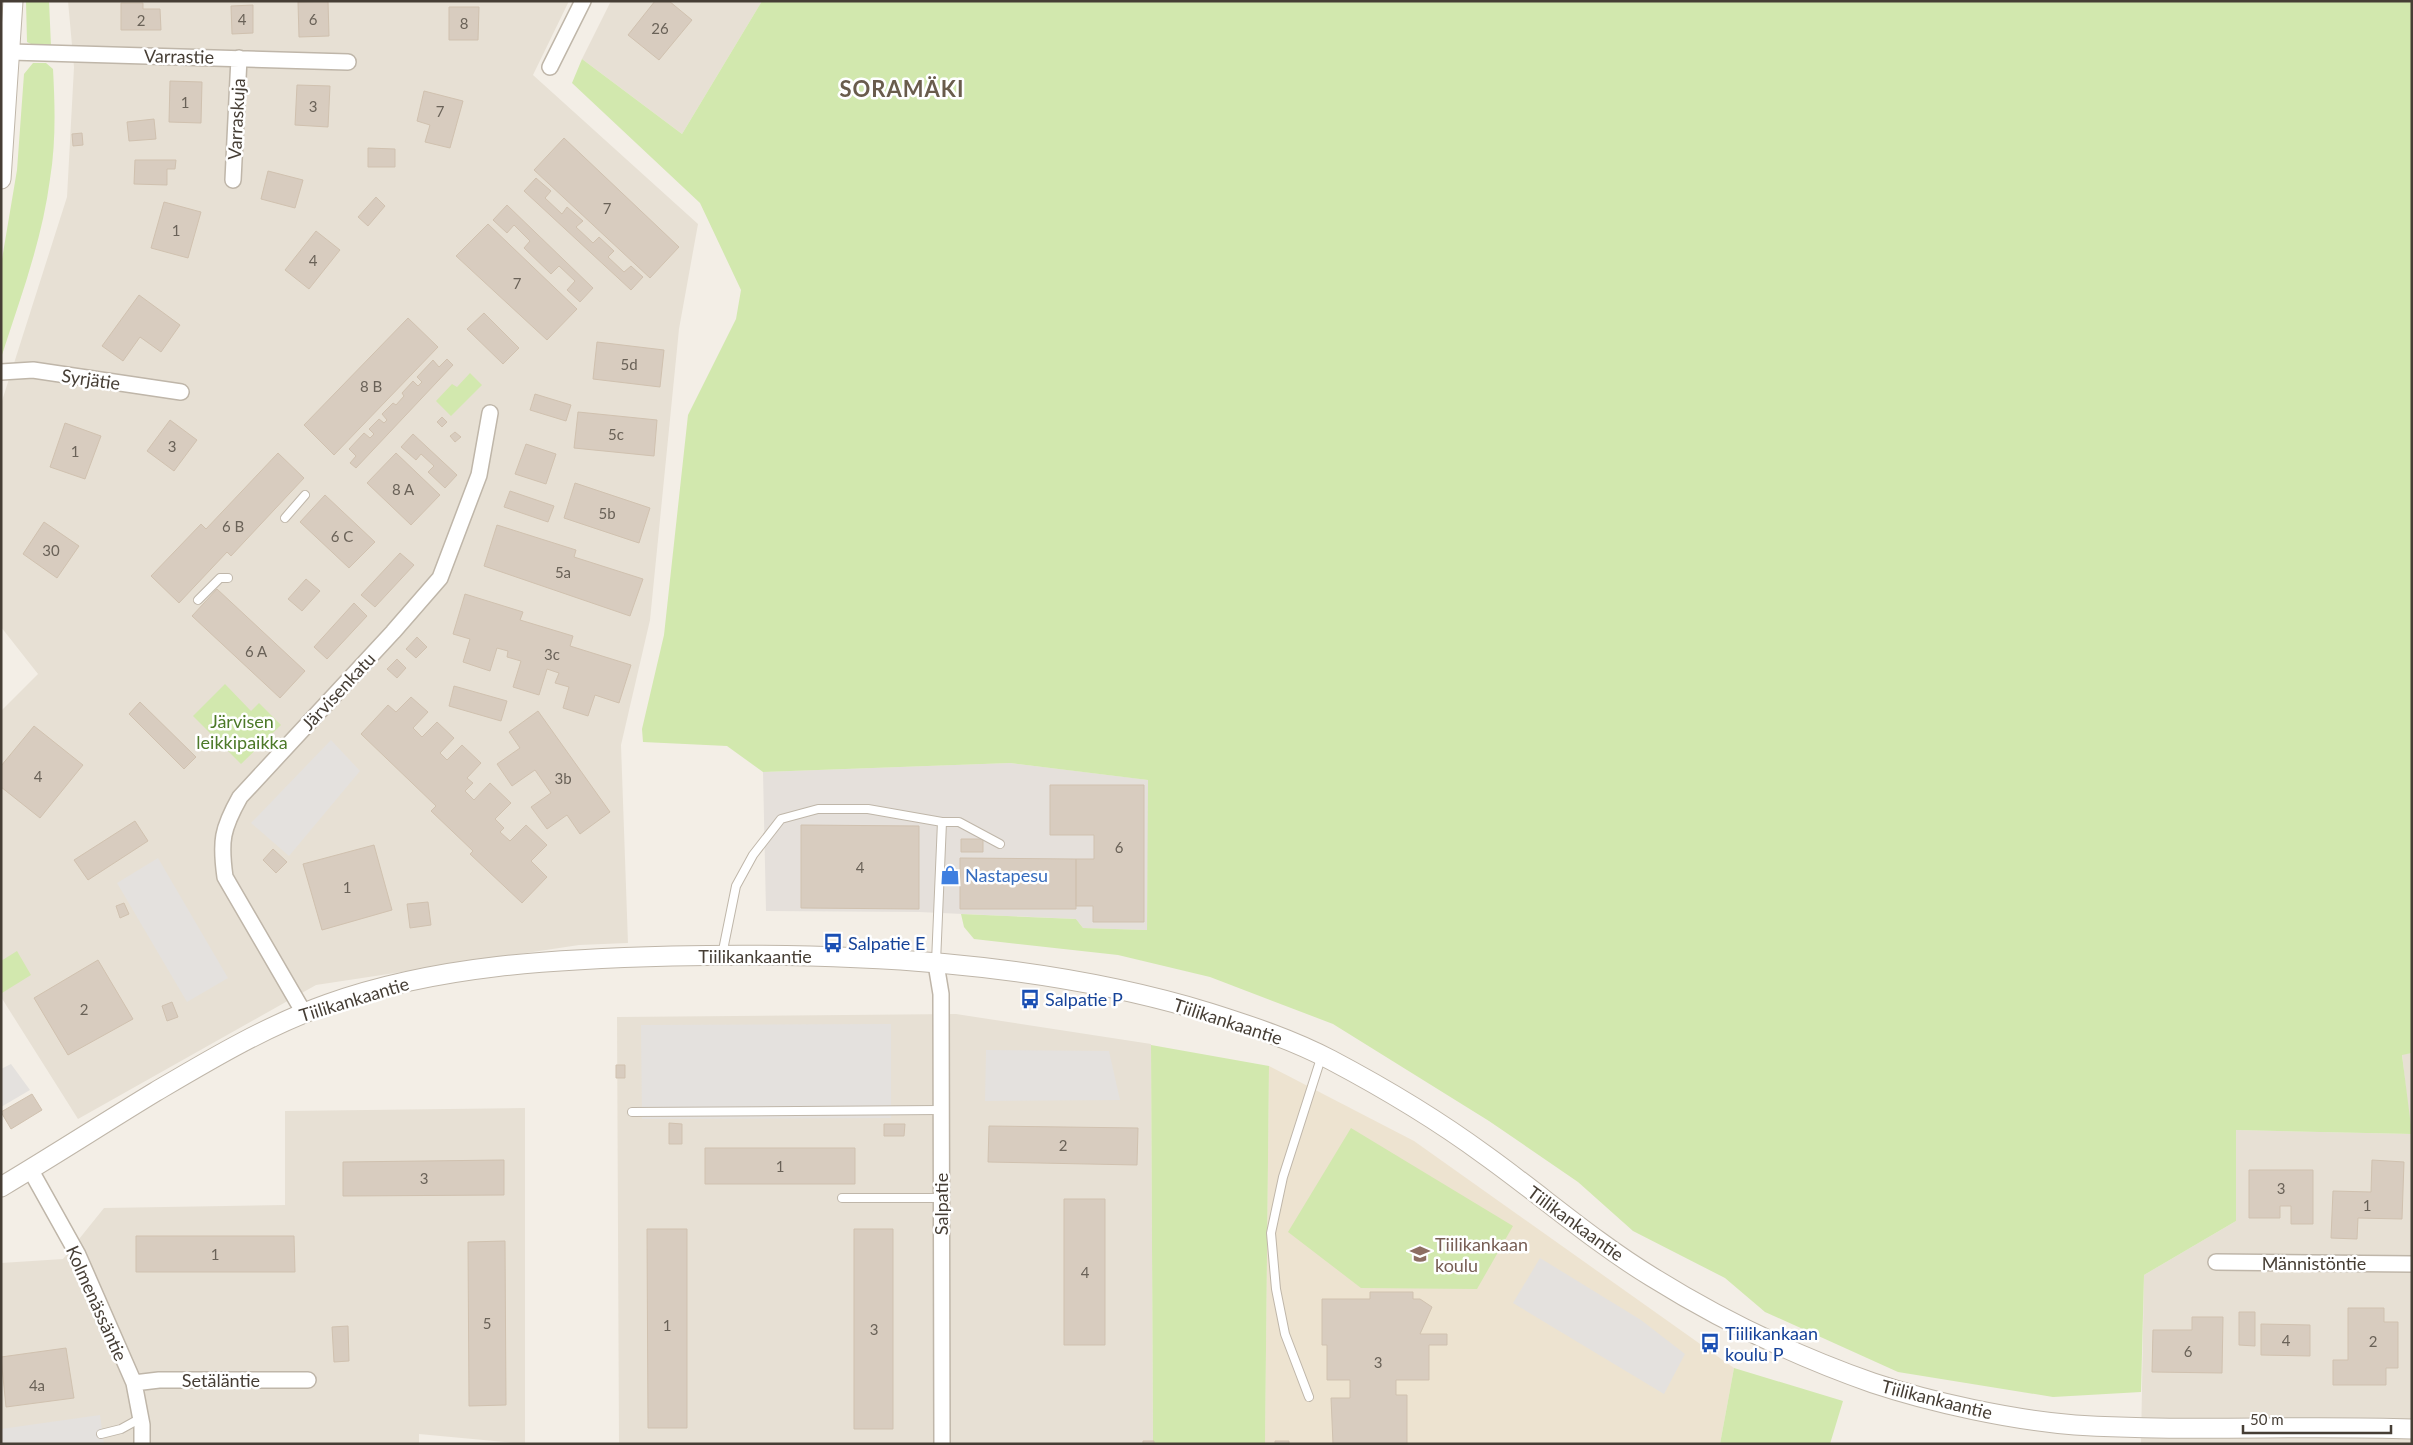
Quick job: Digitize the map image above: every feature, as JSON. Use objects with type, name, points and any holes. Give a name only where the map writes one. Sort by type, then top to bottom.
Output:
[{"type":"street","points":[[1,179],[5,87],[11,52],[13,1]]},
{"type":"street","points":[[550,67],[583,1]]},
{"type":"street","name":"Varrastie","points":[[11,52],[348,62]]},
{"type":"street","name":"Varraskuja","points":[[233,180],[239,58]]},
{"type":"street","name":"Syrjätie","points":[[1,372],[33,370],[181,392]]},
{"type":"street","name":"Järvisenkatu","points":[[304,1013],[225,878],[221,852],[225,824],[240,797],[440,578],[479,475],[490,413]]},
{"type":"street","name":"Tiilikankaantie","points":[[1,1187],[221,1053],[275,1025],[352,996],[393,984],[476,969],[605,959],[722,955],[841,958],[936,964],[1044,976],[1128,991],[1242,1023],[1322,1056],[1443,1126],[1647,1274],[1738,1328],[1868,1381],[1984,1412],[2072,1424],[2412,1429]]},
{"type":"street","name":"Salpatie","points":[[936,964],[941,994],[942,1444]]},
{"type":"street","name":"Kolmenässäntie","points":[[30,1169],[78,1255],[134,1383],[141,1418],[142,1444]]},
{"type":"street","name":"Männistöntie","points":[[2216,1262],[2412,1264]]},
{"type":"street","name":"Setäläntie","points":[[134,1383],[159,1380],[308,1380]]},
{"type":"lane","points":[[285,518],[305,495]]},
{"type":"lane","points":[[198,600],[220,578],[228,578]]},
{"type":"lane","points":[[722,955],[736,886],[754,855],[781,819],[818,809],[868,809],[942,822],[959,822],[1000,844]]},
{"type":"lane","points":[[936,964],[942,822]]},
{"type":"lane","points":[[1309,1397],[1285,1334],[1276,1289],[1270,1233],[1283,1178],[1322,1056]]},
{"type":"lane","points":[[632,1112],[941,1110]]},
{"type":"lane","points":[[842,1198],[941,1198]]},
{"type":"lane","points":[[102,1434],[122,1429],[141,1418]]},
{"type":"shaded area","points":[[68,1],[569,1],[533,75],[698,224],[679,329],[650,620],[621,745],[628,943],[579,945],[316,985],[78,1119],[1,997],[1,711],[38,674],[1,627],[1,404],[67,197],[74,67]]},
{"type":"shaded area","points":[[611,1],[762,1],[682,134],[582,59]]},
{"type":"shaded area","points":[[331,740],[360,771],[289,856],[251,823]]},
{"type":"shaded area","points":[[1010,763],[1149,780],[1147,930],[1083,928],[1076,919],[919,912],[766,911],[763,772]]},
{"type":"shaded area","points":[[158,858],[228,978],[187,1002],[117,883]]},
{"type":"shaded area","points":[[956,1014],[1151,1044],[1153,1444],[619,1444],[617,1017]]},
{"type":"shaded area","points":[[891,1024],[891,1118],[642,1119],[641,1025]]},
{"type":"shaded area","points":[[986,1050],[1109,1051],[1120,1100],[985,1101]]},
{"type":"shaded area","points":[[2412,1053],[2412,1444],[2141,1444],[2144,1275],[2236,1221],[2236,1130],[2411,1134],[2402,1054]]},
{"type":"shaded area","points":[[11,1064],[30,1090],[1,1107],[1,1069]]},
{"type":"shaded area","name":"Tiilikankaan koulu","points":[[1269,1066],[1414,1141],[1734,1368],[1720,1444],[1265,1444]]},
{"type":"shaded area","points":[[525,1108],[525,1444],[419,1434],[419,1444],[1,1444],[1,1263],[63,1259],[104,1208],[285,1205],[285,1111]]},
{"type":"shaded area","points":[[1540,1258],[1641,1320],[1685,1354],[1664,1394],[1513,1303]]},
{"type":"shaded area","points":[[100,1415],[104,1444],[1,1444],[1,1429]]},
{"type":"green space","points":[[26,1],[49,1],[51,46],[35,46],[27,42]]},
{"type":"green space","points":[[762,1],[2412,1],[2412,1053],[2402,1055],[2412,1134],[2236,1130],[2236,1221],[2144,1275],[2141,1392],[2053,1397],[1898,1372],[1765,1312],[1725,1278],[1633,1231],[1578,1182],[1489,1121],[1333,1024],[1210,977],[1118,955],[974,939],[964,927],[961,914],[1076,919],[1083,928],[1147,930],[1148,780],[1010,763],[763,772],[727,746],[643,742],[642,729],[664,635],[688,415],[736,319],[741,290],[700,203],[572,83],[582,59],[682,134]]},
{"type":"green space","points":[[33,63],[46,63],[53,69],[54,124],[52,165],[42,225],[23,292],[1,358],[1,265],[17,170],[24,74]]},
{"type":"green space","points":[[470,373],[482,385],[451,416],[436,401],[452,384],[457,387]]},
{"type":"green space","name":"Järvisen leikkipaikka","points":[[225,684],[251,711],[259,703],[281,725],[241,764],[193,716]]},
{"type":"green space","points":[[17,951],[31,975],[2,993],[1,961]]},
{"type":"green space","points":[[1151,1045],[1269,1066],[1265,1444],[1153,1444]]},
{"type":"green space","points":[[1351,1128],[1513,1226],[1477,1289],[1361,1288],[1288,1232]]},
{"type":"green space","points":[[1734,1368],[1843,1401],[1830,1444],[1720,1444]]},
{"type":"building","points":[[328,1],[329,36],[299,37],[298,2]]},
{"type":"building","points":[[655,1],[669,1],[692,20],[659,60],[628,35]]},
{"type":"building","points":[[121,3],[143,3],[143,9],[160,9],[161,30],[121,30]]},
{"type":"building","points":[[253,5],[253,33],[232,34],[231,6]]},
{"type":"building","points":[[449,7],[479,7],[478,40],[449,40]]},
{"type":"building","points":[[170,81],[202,82],[201,123],[169,122]]},
{"type":"building","points":[[297,85],[330,86],[328,127],[295,125]]},
{"type":"building","points":[[424,91],[463,101],[450,148],[425,142],[430,125],[417,121]]},
{"type":"building","points":[[154,119],[156,139],[129,141],[127,122]]},
{"type":"building","points":[[82,133],[83,145],[73,146],[72,134]]},
{"type":"building","points":[[564,138],[679,247],[650,278],[534,170]]},
{"type":"building","points":[[368,148],[395,149],[395,167],[368,167]]},
{"type":"building","points":[[135,160],[176,160],[175,169],[167,169],[167,185],[134,184]]},
{"type":"building","points":[[268,171],[303,180],[295,208],[261,199]]},
{"type":"building","points":[[536,178],[551,191],[545,198],[562,214],[567,207],[583,221],[576,227],[593,243],[599,237],[614,251],[608,257],[624,272],[631,266],[643,277],[631,290],[524,191]]},
{"type":"building","points":[[376,197],[385,206],[368,226],[358,217]]},
{"type":"building","points":[[164,202],[201,212],[188,258],[151,248]]},
{"type":"building","points":[[507,205],[593,288],[580,302],[567,290],[575,281],[559,266],[551,274],[524,248],[530,241],[514,225],[507,233],[493,220]]},
{"type":"building","points":[[488,224],[577,309],[547,340],[456,256]]},
{"type":"building","points":[[316,231],[340,250],[309,289],[285,270]]},
{"type":"building","points":[[139,295],[180,325],[161,352],[140,337],[123,361],[102,346]]},
{"type":"building","points":[[484,313],[519,348],[503,364],[467,329]]},
{"type":"building","points":[[408,318],[438,347],[334,455],[304,425]]},
{"type":"building","points":[[597,342],[664,350],[660,387],[593,379]]},
{"type":"building","points":[[447,359],[453,365],[356,468],[350,463],[356,456],[349,449],[364,433],[370,438],[374,434],[369,429],[379,419],[384,423],[387,420],[382,414],[393,403],[396,405],[404,396],[402,393],[413,381],[418,386],[422,382],[417,377],[433,360],[439,367]]},
{"type":"building","points":[[535,394],[571,405],[566,421],[530,410]]},
{"type":"building","points":[[578,412],[657,420],[654,456],[574,448]]},
{"type":"building","points":[[442,417],[447,422],[442,427],[437,422]]},
{"type":"building","points":[[170,420],[197,440],[174,471],[147,451]]},
{"type":"building","points":[[65,423],[101,436],[85,479],[50,467]]},
{"type":"building","points":[[455,432],[461,437],[455,442],[450,436]]},
{"type":"building","points":[[413,434],[457,475],[445,488],[428,472],[434,466],[421,454],[416,460],[401,447]]},
{"type":"building","points":[[526,444],[556,454],[546,484],[515,474]]},
{"type":"building","points":[[278,453],[304,478],[231,556],[227,552],[179,603],[151,576],[201,524],[206,529]]},
{"type":"building","points":[[396,453],[440,495],[411,525],[367,483]]},
{"type":"building","points":[[575,483],[650,508],[639,543],[564,518]]},
{"type":"building","points":[[510,491],[554,506],[548,522],[504,507]]},
{"type":"building","points":[[325,495],[375,542],[349,568],[300,522]]},
{"type":"building","points":[[44,522],[79,546],[57,578],[23,554]]},
{"type":"building","points":[[497,525],[576,550],[574,557],[643,579],[630,616],[484,566]]},
{"type":"building","points":[[400,553],[414,565],[375,607],[361,595]]},
{"type":"building","points":[[306,579],[320,591],[302,611],[288,599]]},
{"type":"building","points":[[217,589],[305,671],[280,698],[192,616]]},
{"type":"building","points":[[465,594],[523,612],[520,620],[573,636],[570,646],[631,665],[619,703],[595,695],[588,716],[563,708],[569,687],[555,683],[559,673],[547,669],[539,695],[513,687],[521,661],[507,657],[508,651],[497,648],[490,671],[463,662],[470,639],[453,634]]},
{"type":"building","points":[[354,603],[367,616],[327,659],[314,647]]},
{"type":"building","points":[[417,637],[427,647],[416,658],[406,649]]},
{"type":"building","points":[[397,659],[406,668],[397,678],[387,669]]},
{"type":"building","points":[[454,686],[507,701],[501,721],[449,706]]},
{"type":"building","points":[[411,697],[428,712],[413,728],[422,737],[437,722],[454,738],[440,753],[447,760],[462,745],[481,763],[467,778],[473,783],[465,791],[474,800],[490,783],[511,803],[495,819],[504,828],[500,832],[510,841],[526,825],[547,845],[531,861],[547,877],[522,903],[470,854],[473,851],[431,811],[436,806],[361,734],[388,705],[396,712]]},
{"type":"building","points":[[140,702],[196,757],[184,769],[129,714]]},
{"type":"building","points":[[538,711],[610,812],[580,834],[567,815],[547,829],[531,807],[551,793],[535,770],[512,786],[497,764],[520,748],[509,732]]},
{"type":"building","points":[[34,726],[83,765],[40,818],[1,787],[1,766]]},
{"type":"building","points":[[1050,785],[1144,785],[1144,922],[1093,922],[1093,906],[1076,906],[1076,859],[1094,859],[1094,835],[1050,835]]},
{"type":"building","points":[[135,821],[148,841],[88,880],[74,860]]},
{"type":"building","points":[[801,825],[919,826],[919,909],[801,908]]},
{"type":"building","points":[[961,839],[983,839],[983,852],[961,852]]},
{"type":"building","points":[[374,845],[392,910],[322,930],[303,864]]},
{"type":"building","points":[[273,849],[287,862],[276,873],[263,860]]},
{"type":"building","points":[[960,858],[1076,859],[1076,909],[960,909]]},
{"type":"building","points":[[428,902],[431,925],[410,928],[407,904]]},
{"type":"building","points":[[124,903],[129,914],[120,918],[116,906]]},
{"type":"building","points":[[98,960],[133,1019],[68,1055],[34,998]]},
{"type":"building","points":[[172,1002],[178,1017],[167,1021],[162,1006]]},
{"type":"building","points":[[616,1065],[625,1065],[625,1078],[616,1078]]},
{"type":"building","points":[[32,1094],[42,1110],[11,1129],[1,1112]]},
{"type":"building","points":[[669,1123],[682,1124],[682,1144],[669,1144]]},
{"type":"building","points":[[884,1124],[905,1124],[904,1136],[884,1136]]},
{"type":"building","points":[[989,1126],[1138,1128],[1137,1165],[988,1162]]},
{"type":"building","points":[[705,1148],[855,1148],[855,1184],[705,1184]]},
{"type":"building","points":[[504,1160],[504,1195],[343,1196],[343,1162]]},
{"type":"building","points":[[2372,1160],[2404,1162],[2402,1219],[2358,1218],[2357,1239],[2331,1238],[2333,1191],[2371,1192]]},
{"type":"building","points":[[2249,1170],[2313,1170],[2313,1224],[2291,1224],[2291,1206],[2280,1206],[2280,1218],[2249,1218]]},
{"type":"building","points":[[1064,1199],[1105,1199],[1105,1345],[1064,1345]]},
{"type":"building","points":[[647,1229],[687,1229],[687,1428],[648,1428]]},
{"type":"building","points":[[854,1229],[893,1229],[893,1429],[854,1429]]},
{"type":"building","points":[[136,1236],[294,1236],[295,1272],[136,1272]]},
{"type":"building","points":[[505,1241],[506,1405],[469,1406],[468,1242]]},
{"type":"building","points":[[1370,1292],[1413,1292],[1413,1299],[1420,1299],[1432,1307],[1420,1334],[1447,1334],[1447,1345],[1429,1345],[1429,1380],[1396,1380],[1396,1395],[1407,1395],[1407,1444],[1333,1444],[1331,1398],[1350,1398],[1350,1380],[1327,1380],[1327,1345],[1322,1345],[1322,1299],[1370,1299]]},
{"type":"building","points":[[2348,1308],[2384,1308],[2384,1322],[2398,1322],[2398,1368],[2386,1368],[2386,1385],[2333,1385],[2333,1360],[2348,1360]]},
{"type":"building","points":[[2239,1312],[2255,1312],[2255,1346],[2239,1345]]},
{"type":"building","points":[[2192,1317],[2223,1317],[2222,1373],[2152,1372],[2153,1330],[2192,1330]]},
{"type":"building","points":[[2261,1324],[2310,1325],[2310,1356],[2261,1355]]},
{"type":"building","points":[[348,1326],[349,1361],[334,1362],[332,1327]]},
{"type":"building","points":[[66,1348],[74,1398],[6,1407],[1,1357]]},
{"type":"building","points":[[1143,1441],[1154,1441],[1154,1444],[1143,1444]]},
{"type":"building","points":[[1275,1441],[1289,1441],[1289,1444],[1275,1444]]},
{"type":"place","name":"Nastapesu","points":[[950,875]]},
{"type":"place","name":"Salpatie E","points":[[833,943]]},
{"type":"place","name":"Salpatie P","points":[[1030,999]]},
{"type":"place","name":"Tiilikankaan koulu","points":[[1420,1254]]},
{"type":"place","name":"Tiilikankaan koulu P","points":[[1710,1343]]},
{"type":"district","name":"SORAMÄKI","points":[[902,88]]}]
